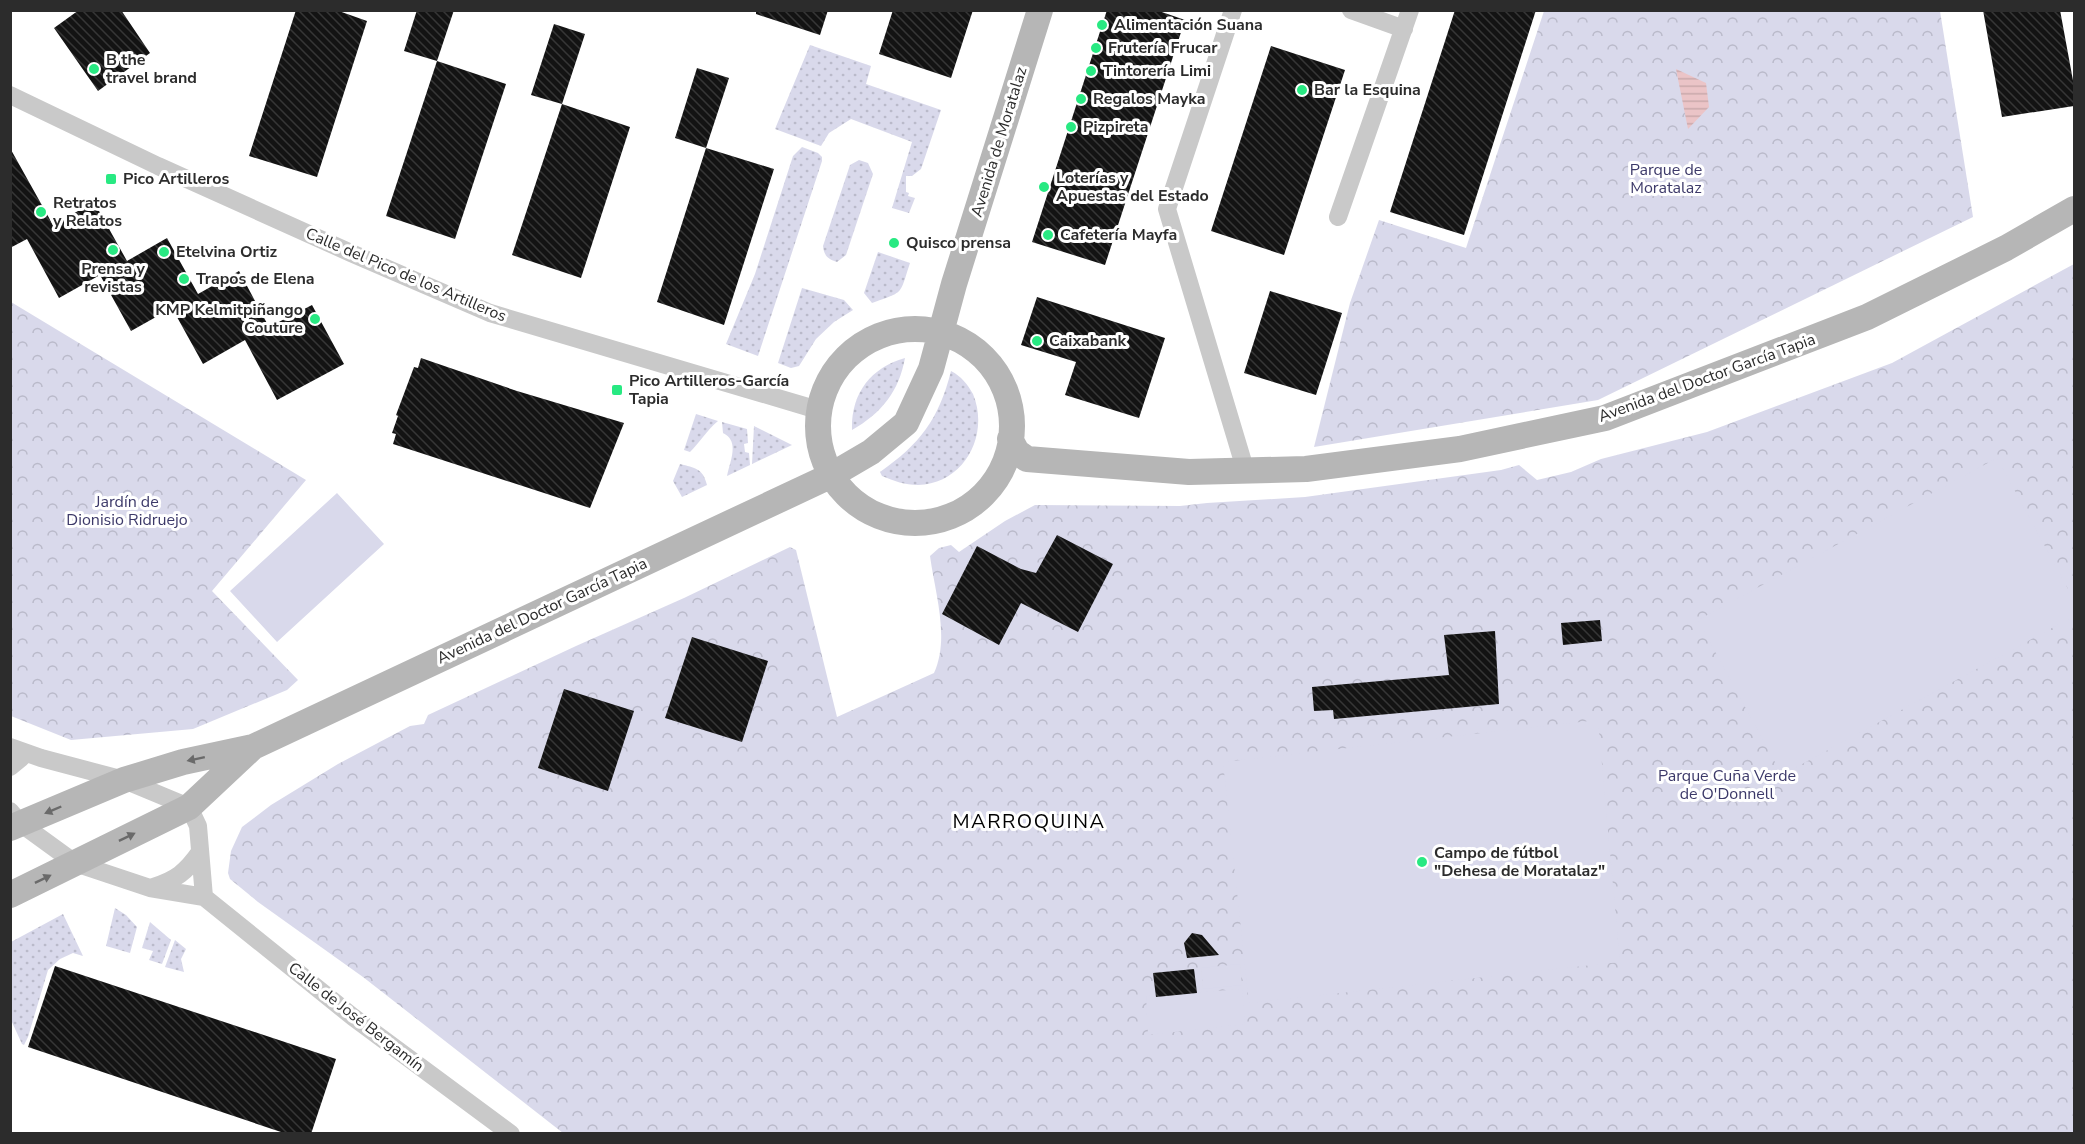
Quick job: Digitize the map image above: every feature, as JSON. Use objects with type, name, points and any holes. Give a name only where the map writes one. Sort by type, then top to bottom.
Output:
[{"type":"main road","name":"Avenida de Moratalaz","points":[[830,476],[871,452],[906,423],[931,369],[940,332],[1040,10]]},
{"type":"main road","name":"Avenida del Doctor García Tapia","points":[[1027,459],[1189,472],[1306,469],[1460,449],[1605,418],[1867,317],[2006,248],[2074,209]]},
{"type":"main road","points":[[997,479],[1005,464],[1011,439],[1011,408],[1005,388],[995,369],[980,353],[962,340],[940,332],[914,328],[880,334],[843,359],[825,388],[818,410],[818,444],[830,476],[844,494],[861,508],[879,518],[899,523],[927,523],[954,516],[974,504],[1011,467],[1027,459],[1017,452],[1011,439]]},
{"type":"main road","name":"Avenida del Doctor García Tapia","points":[[14,821],[124,780],[183,762],[253,747],[830,476]]},
{"type":"main road","name":"Avenida del Doctor García Tapia","points":[[10,895],[189,807],[253,747]]},
{"type":"street","points":[[1233,10],[1167,209],[1246,472]]},
{"type":"street","points":[[1351,10],[1404,29]]},
{"type":"street","points":[[1338,217],[1410,10]]},
{"type":"street","name":"Calle del Pico de los Artilleros","points":[[10,95],[180,176],[490,313],[818,410]]},
{"type":"street","points":[[13,758],[41,758],[124,780],[189,807],[198,826],[204,897]]},
{"type":"street","name":"Avenida del Doctor García Tapia","points":[[14,821],[75,863]]},
{"type":"street","points":[[150,888],[172,881],[189,868],[200,852]]},
{"type":"street","name":"Calle de José Bergamín","points":[[75,863],[150,888],[204,897],[353,1017],[511,1134]]},
{"type":"green space","name":"Parque de Moratalaz","points":[[1544,11],[1940,11],[1973,217],[1598,400],[1314,447],[1350,303],[1379,220],[1466,248]]},
{"type":"green space","points":[[810,45],[871,66],[866,84],[941,110],[921,169],[912,176],[906,176],[906,192],[909,193],[908,196],[915,198],[909,213],[892,208],[912,142],[851,119],[829,133],[821,146],[775,129]]},
{"type":"green space","points":[[802,147],[818,153],[822,161],[758,356],[726,344],[755,274],[793,156]]},
{"type":"green space","points":[[859,160],[868,163],[873,174],[846,255],[837,262],[827,257],[823,246],[850,165]]},
{"type":"green space","points":[[878,252],[910,263],[899,291],[872,303],[864,293]]},
{"type":"green space","name":"Parque Cuña Verde de O'Donnell","points":[[2074,264],[2074,1133],[563,1133],[363,977],[258,902],[230,879],[228,873],[231,851],[242,827],[271,805],[338,764],[410,726],[424,724],[428,715],[790,547],[796,550],[837,717],[934,673],[939,659],[941,630],[930,556],[939,548],[951,545],[959,552],[1005,521],[1035,505],[1180,506],[1305,497],[1501,470],[1519,465],[1537,480],[1571,472],[1601,459],[1707,432],[1892,363]]},
{"type":"green space","points":[[802,288],[844,300],[853,310],[834,322],[816,339],[799,366],[791,368],[778,363]]},
{"type":"green space","name":"Jardín de Dionisio Ridruejo","points":[[11,302],[306,480],[212,591],[298,680],[287,690],[193,729],[71,740],[11,716]]},
{"type":"green space","points":[[905,358],[894,391],[888,400],[872,416],[852,430],[855,405],[865,384],[882,368]]},
{"type":"green space","points":[[951,371],[969,387],[977,410],[978,425],[969,455],[960,467],[934,482],[909,484],[882,476],[880,472],[917,440],[934,417]]},
{"type":"green space","points":[[696,414],[718,421],[690,452],[684,450]]},
{"type":"green space","points":[[722,422],[747,429],[748,443],[744,444],[745,452],[749,453],[750,465],[727,476],[733,446],[723,433]]},
{"type":"green space","points":[[754,426],[792,445],[752,464]]},
{"type":"green space","points":[[1997,458],[2074,600],[2074,616],[1782,775],[1698,620]]},
{"type":"green space","points":[[680,464],[701,472],[707,485],[682,497],[673,481]]},
{"type":"green space","points":[[337,493],[384,544],[277,642],[230,591]]},
{"type":"green space","name":"Campo de fútbol \"Dehesa de Moratalaz\"","points":[[1598,720],[1620,962],[1249,1003],[1223,762]]},
{"type":"green space","points":[[115,908],[126,915],[137,927],[130,953],[106,946]]},
{"type":"green space","points":[[63,914],[83,956],[73,953],[60,959],[48,970],[24,1045],[11,1020],[11,942]]},
{"type":"green space","points":[[150,922],[171,940],[162,964],[149,960],[153,951],[142,948]]},
{"type":"green space","points":[[175,940],[186,949],[181,959],[184,972],[165,967]]},
{"type":"green space","points":[[1240,964],[1242,985],[1203,989],[1201,968]]},
{"type":"green space","points":[[1242,989],[1245,1024],[1148,1035],[1146,996]]},
{"type":"shaded area","points":[[1676,69],[1706,83],[1709,107],[1688,129]]},
{"type":"building","points":[[79,10],[121,10],[150,53],[98,91],[54,28]]},
{"type":"building","points":[[296,10],[336,10],[367,21],[317,177],[249,156]]},
{"type":"building","points":[[417,10],[454,10],[437,61],[404,51]]},
{"type":"building","points":[[756,10],[828,10],[820,35],[756,14]]},
{"type":"building","points":[[893,10],[973,10],[951,78],[879,54]]},
{"type":"building","points":[[1107,10],[1156,10],[1185,20],[1105,265],[1032,242]]},
{"type":"building","points":[[1455,10],[1536,10],[1464,235],[1390,212]]},
{"type":"building","points":[[1983,10],[2060,10],[2074,86],[2074,106],[2002,117]]},
{"type":"building","points":[[554,24],[585,34],[562,104],[531,95]]},
{"type":"building","points":[[1271,46],[1345,70],[1284,255],[1211,231]]},
{"type":"building","points":[[437,61],[506,84],[455,239],[386,216]]},
{"type":"building","points":[[697,68],[729,78],[706,148],[675,138]]},
{"type":"building","points":[[562,104],[630,127],[581,278],[512,255]]},
{"type":"building","points":[[10,148],[53,225],[94,202],[127,261],[167,238],[198,294],[239,271],[269,327],[312,305],[344,364],[277,400],[245,340],[203,364],[172,308],[131,331],[100,275],[59,298],[27,239],[10,248]]},
{"type":"building","points":[[706,148],[774,169],[724,325],[657,302]]},
{"type":"building","points":[[1270,291],[1342,313],[1316,395],[1244,373]]},
{"type":"building","points":[[1037,297],[1165,338],[1139,418],[1065,395],[1076,362],[1021,345]]},
{"type":"building","points":[[421,358],[517,391],[624,423],[590,508],[393,444],[396,434],[392,433],[398,416],[396,415],[414,367],[418,368]]},
{"type":"building","points":[[1057,535],[1113,564],[1078,632],[1021,603],[999,645],[942,614],[977,546],[1021,569],[1036,573]]},
{"type":"building","points":[[1600,620],[1602,641],[1563,645],[1561,623]]},
{"type":"building","points":[[1495,631],[1499,704],[1334,719],[1333,710],[1314,711],[1312,687],[1449,675],[1444,635]]},
{"type":"building","points":[[692,637],[768,661],[742,742],[665,718]]},
{"type":"building","points":[[564,689],[634,711],[608,791],[538,768]]},
{"type":"building","points":[[1192,933],[1202,935],[1219,955],[1187,958],[1184,943]]},
{"type":"building","points":[[55,966],[336,1059],[311,1134],[287,1134],[28,1047]]},
{"type":"building","points":[[1194,969],[1197,993],[1156,997],[1153,973]]},
{"type":"place","name":"Alimentación Suana","points":[[1102,25]]},
{"type":"place","name":"Frutería Frucar","points":[[1096,48]]},
{"type":"place","name":"B the travel brand","points":[[94,69]]},
{"type":"place","name":"Tintorería Limi","points":[[1091,71]]},
{"type":"place","name":"Bar la Esquina","points":[[1302,90]]},
{"type":"place","name":"Regalos Mayka","points":[[1081,99]]},
{"type":"place","name":"Pizpireta","points":[[1071,127]]},
{"type":"place","name":"Pico Artilleros","points":[[111,179]]},
{"type":"place","name":"Loterías y Apuestas del Estado","points":[[1044,187]]},
{"type":"place","name":"Retratos y Relatos","points":[[41,212]]},
{"type":"place","name":"Cafetería Mayfa","points":[[1048,235]]},
{"type":"place","name":"Quisco prensa","points":[[894,243]]},
{"type":"place","name":"Prensa y revistas","points":[[113,250]]},
{"type":"place","name":"Etelvina Ortiz","points":[[164,252]]},
{"type":"place","name":"Trapos de Elena","points":[[184,279]]},
{"type":"place","name":"KMP Kelmitpiñango Couture","points":[[315,319]]},
{"type":"place","name":"Caixabank","points":[[1037,341]]},
{"type":"place","name":"Pico Artilleros-García Tapia","points":[[617,390]]},
{"type":"place","name":"Campo de fútbol \"Dehesa de Moratalaz\"","points":[[1422,862]]},
{"type":"district","name":"MARROQUINA","points":[[1029,821]]}]
